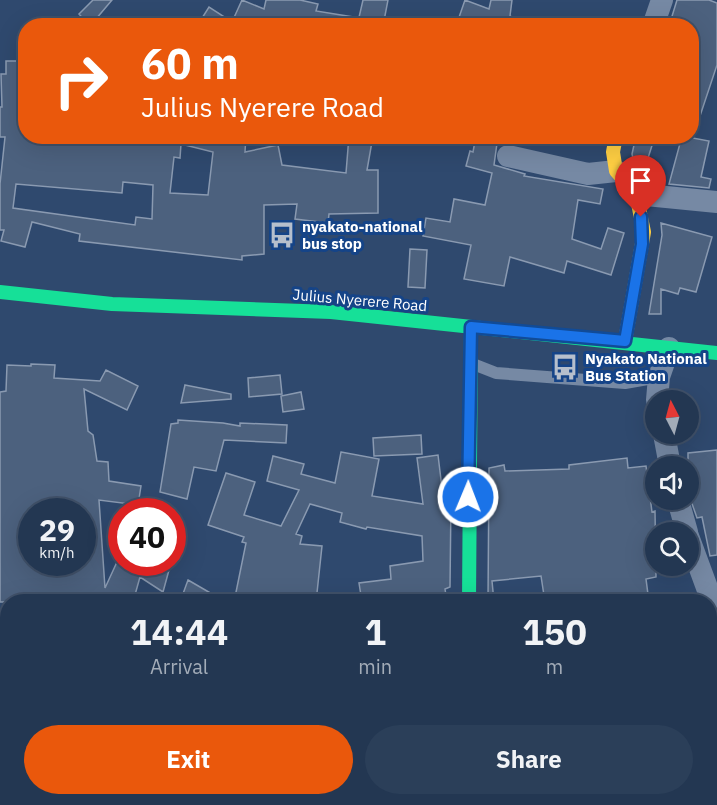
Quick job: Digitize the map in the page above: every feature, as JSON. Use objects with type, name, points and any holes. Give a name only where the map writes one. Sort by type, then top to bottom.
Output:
[{"type":"main road","points":[[614,144],[613,152],[616,171],[636,194],[644,232],[625,341]]},
{"type":"main road","name":"Julius Nyerere Road","points":[[0,292],[112,304],[331,312],[625,341],[717,353]]},
{"type":"main road","points":[[469,594],[471,327]]},
{"type":"street","points":[[656,18],[662,0]]},
{"type":"street","points":[[508,156],[588,174],[616,171]]},
{"type":"street","points":[[636,194],[717,202]]},
{"type":"street","points":[[658,390],[659,377],[669,348]]},
{"type":"street","points":[[699,565],[709,594]]},
{"type":"lane","points":[[471,363],[496,373],[625,383],[659,377]]},
{"type":"building","points":[[93,0],[112,0],[97,18],[83,18],[79,14]]},
{"type":"building","points":[[242,0],[264,9],[266,0],[300,0],[318,4],[316,11],[353,17],[353,18],[234,18]]},
{"type":"building","points":[[363,0],[388,0],[385,18],[359,18]]},
{"type":"building","points":[[465,0],[489,9],[491,0],[512,0],[510,16],[514,18],[459,18]]},
{"type":"building","points":[[677,0],[709,0],[717,3],[717,65],[699,119],[699,18],[671,18]]},
{"type":"building","points":[[209,7],[226,18],[202,18]]},
{"type":"building","points":[[6,61],[18,61],[18,144],[181,144],[246,144],[245,152],[278,145],[282,165],[346,173],[348,144],[372,144],[367,170],[378,170],[378,213],[329,214],[328,223],[295,219],[297,204],[264,205],[264,254],[242,256],[242,260],[79,241],[80,234],[32,222],[25,247],[1,241],[4,230],[0,230],[0,184],[5,137],[0,137],[1,74],[6,74]],"holes":[[[181,144],[213,152],[208,195],[170,193],[174,157],[180,158]],[[123,182],[153,185],[152,219],[136,217],[135,225],[13,208],[16,184],[122,193]]]},
{"type":"building","points":[[699,139],[709,141],[701,177],[711,179],[709,188],[669,184],[680,144],[699,144]]},
{"type":"building","points":[[474,144],[497,144],[494,165],[525,174],[524,176],[603,189],[600,204],[578,200],[572,239],[601,249],[608,228],[624,233],[611,275],[567,261],[564,273],[510,257],[504,286],[464,279],[471,245],[423,236],[426,218],[450,222],[454,199],[485,205],[492,173],[466,166],[470,151],[473,152]]},
{"type":"building","points":[[634,144],[652,144],[643,174],[634,163],[632,154]]},
{"type":"building","points":[[661,223],[712,237],[696,292],[680,288],[678,294],[661,289],[661,314],[649,314],[662,235]]},
{"type":"building","points":[[410,249],[427,250],[425,288],[408,287]]},
{"type":"building","points":[[31,364],[55,365],[54,378],[100,381],[106,370],[138,386],[127,410],[84,389],[88,431],[93,435],[97,461],[108,462],[109,481],[141,486],[139,498],[99,500],[105,588],[111,576],[167,576],[163,592],[140,577],[135,594],[0,594],[0,392],[6,391],[7,365],[31,366]]},
{"type":"building","points":[[280,375],[282,394],[249,397],[248,378]]},
{"type":"building","points":[[185,385],[231,394],[231,399],[181,403]]},
{"type":"building","points":[[301,392],[304,409],[283,412],[281,396]]},
{"type":"building","points":[[178,420],[240,426],[240,423],[287,425],[286,443],[224,440],[216,471],[194,467],[187,499],[160,492],[171,424],[178,423]]},
{"type":"building","points":[[421,435],[422,454],[374,456],[373,438]]},
{"type":"building","points":[[717,450],[717,555],[710,556],[702,517],[697,518],[694,510],[699,510],[699,456],[688,456],[688,453]]},
{"type":"building","points":[[341,452],[379,459],[372,496],[423,504],[417,458],[438,455],[442,488],[450,487],[451,499],[450,587],[445,589],[446,594],[361,594],[359,583],[391,579],[390,566],[423,561],[422,536],[367,527],[366,529],[340,522],[342,513],[310,504],[296,534],[302,536],[300,544],[322,546],[317,594],[236,594],[246,543],[242,542],[244,537],[208,525],[226,473],[255,482],[244,515],[281,526],[299,490],[267,481],[273,456],[304,464],[301,474],[335,483]]},
{"type":"building","points":[[627,458],[628,468],[645,466],[645,510],[655,511],[655,522],[645,522],[645,576],[656,576],[646,579],[648,594],[544,594],[541,576],[492,581],[493,594],[488,594],[489,468],[504,465],[505,471],[569,469],[569,465]]},
{"type":"building","points":[[188,580],[212,594],[183,594]]},
{"type":"traffic: fast","points":[[0,292],[112,304],[331,312],[717,353]]},
{"type":"traffic: fast","points":[[469,594],[471,327]]},
{"type":"traffic: slow","points":[[614,144],[613,152],[616,171],[636,194],[644,232],[625,341]]},
{"type":"place","name":"nyakato-national bus stop","points":[[282,235]]},
{"type":"place","name":"Nyakato National Bus Station","points":[[565,367]]},
{"type":"route","points":[[468,497],[471,327],[625,341],[644,232],[641,217]]}]
